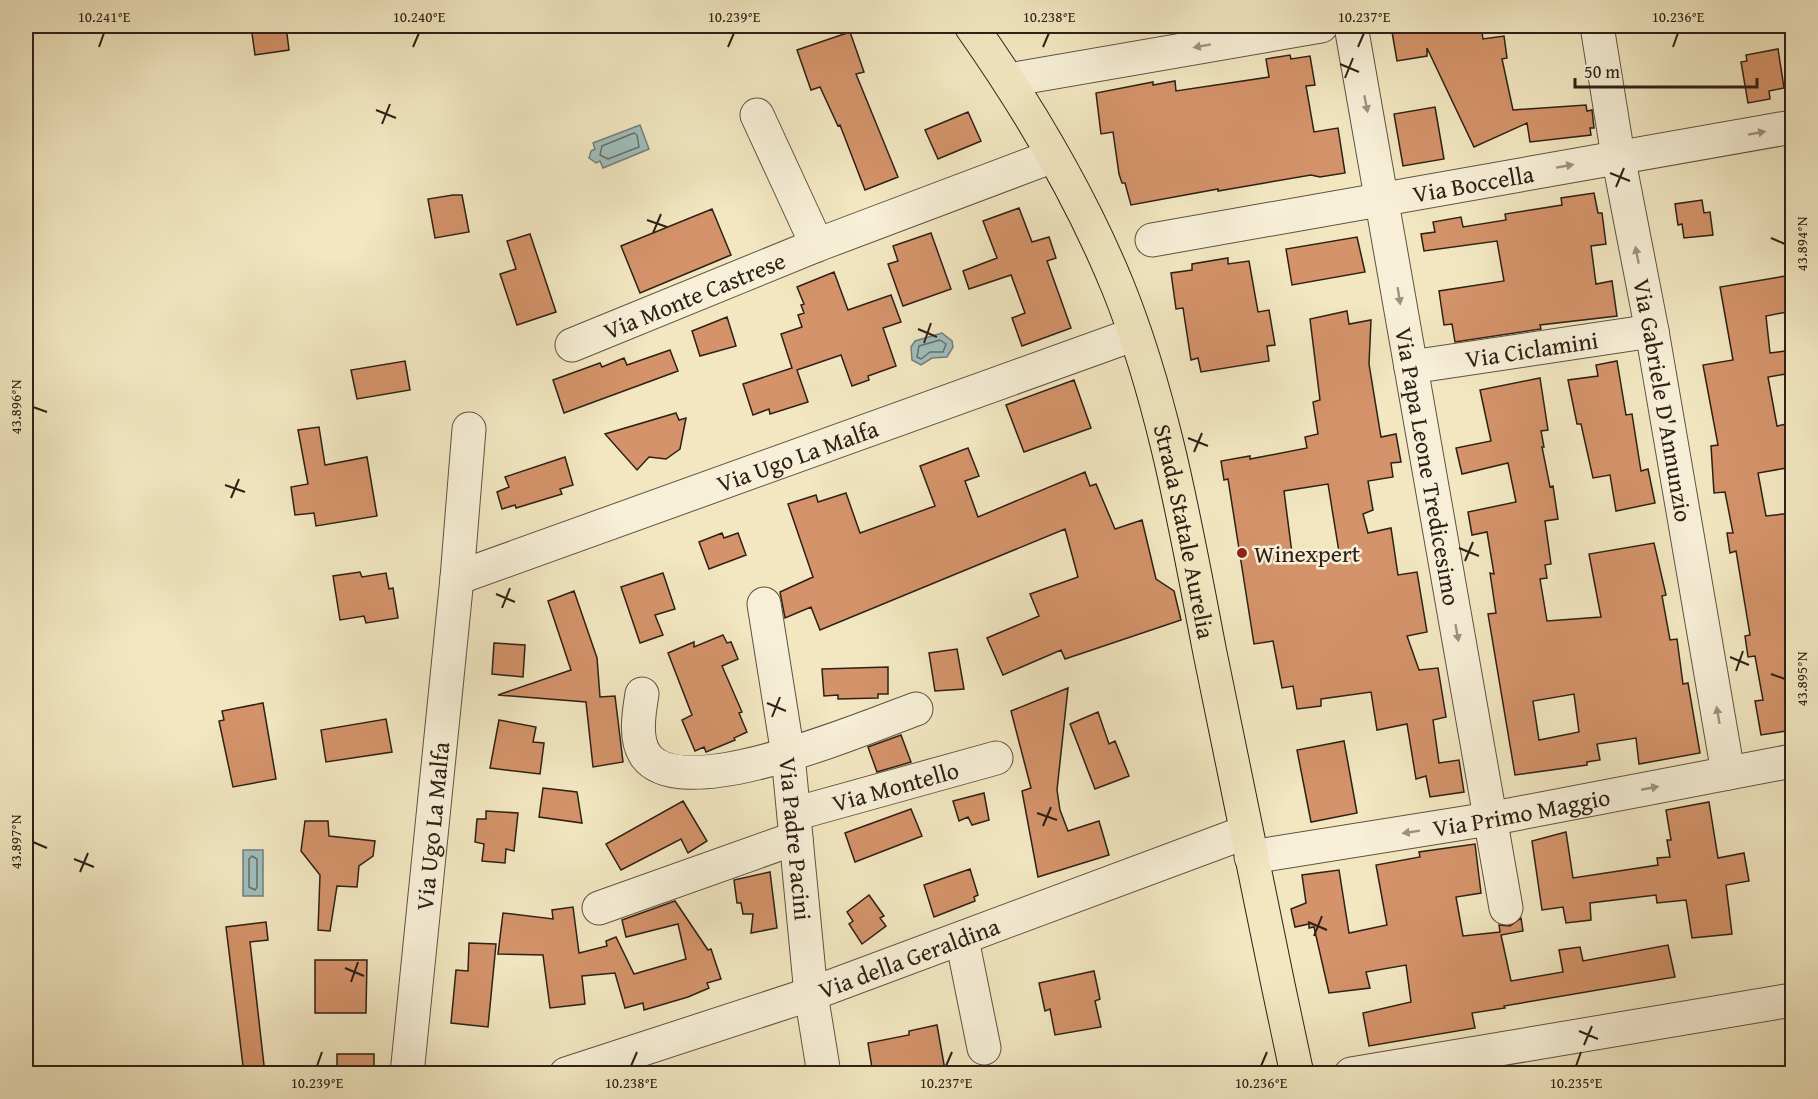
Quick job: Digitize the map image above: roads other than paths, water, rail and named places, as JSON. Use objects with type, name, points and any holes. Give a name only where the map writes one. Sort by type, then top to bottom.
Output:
[{"type":"main road","name":"Strada Statale Aurelia","points":[[971,26],[1009,80],[1053,156],[1096,238],[1136,334],[1155,396],[1183,518],[1297,1074]]},
{"type":"street","points":[[1009,80],[1322,26]]},
{"type":"street","name":"Via Papa Leone Tredicesimo","points":[[1351,26],[1506,908]]},
{"type":"street","name":"Via Gabriele D'Annunzio","points":[[1598,26],[1618,156],[1652,331],[1728,773]]},
{"type":"street","name":"Via Monte Castrese","points":[[758,115],[818,245]]},
{"type":"street","name":"Via Boccella","points":[[1152,240],[1792,127]]},
{"type":"street","name":"Via Monte Castrese","points":[[572,345],[818,245],[1053,156]]},
{"type":"street","name":"Via Ciclamini","points":[[1411,367],[1652,331]]},
{"type":"street","name":"Via Ugo La Malfa","points":[[457,578],[1136,334]]},
{"type":"street","name":"Via Ugo La Malfa","points":[[407,1074],[457,578],[469,429]]},
{"type":"street","name":"Via Padre Pacini","points":[[765,604],[788,754],[811,994],[824,1074]]},
{"type":"street","points":[[642,694],[639,711],[642,746],[647,757],[664,770],[689,774],[717,772],[788,754],[916,709]]},
{"type":"street","name":"Via Montello","points":[[599,908],[795,826],[996,758]]},
{"type":"street","name":"Via Primo Maggio","points":[[1249,844],[1489,819],[1792,761]]},
{"type":"street","name":"Via della Geraldina","points":[[566,1074],[811,994],[962,939],[1249,844]]},
{"type":"street","points":[[962,939],[984,1048]]},
{"type":"street","points":[[1351,1074],[1792,1006]]},
{"type":"water","points":[[640,125],[649,149],[603,168],[600,161],[596,163],[589,158],[591,151],[595,149],[593,143]]},
{"type":"water","points":[[942,333],[952,341],[953,347],[947,357],[932,358],[921,365],[912,360],[911,347],[915,341]]},
{"type":"water","points":[[243,850],[263,850],[263,896],[243,896]]},
{"type":"place","name":"Winexpert","points":[[1242,553]]}]
